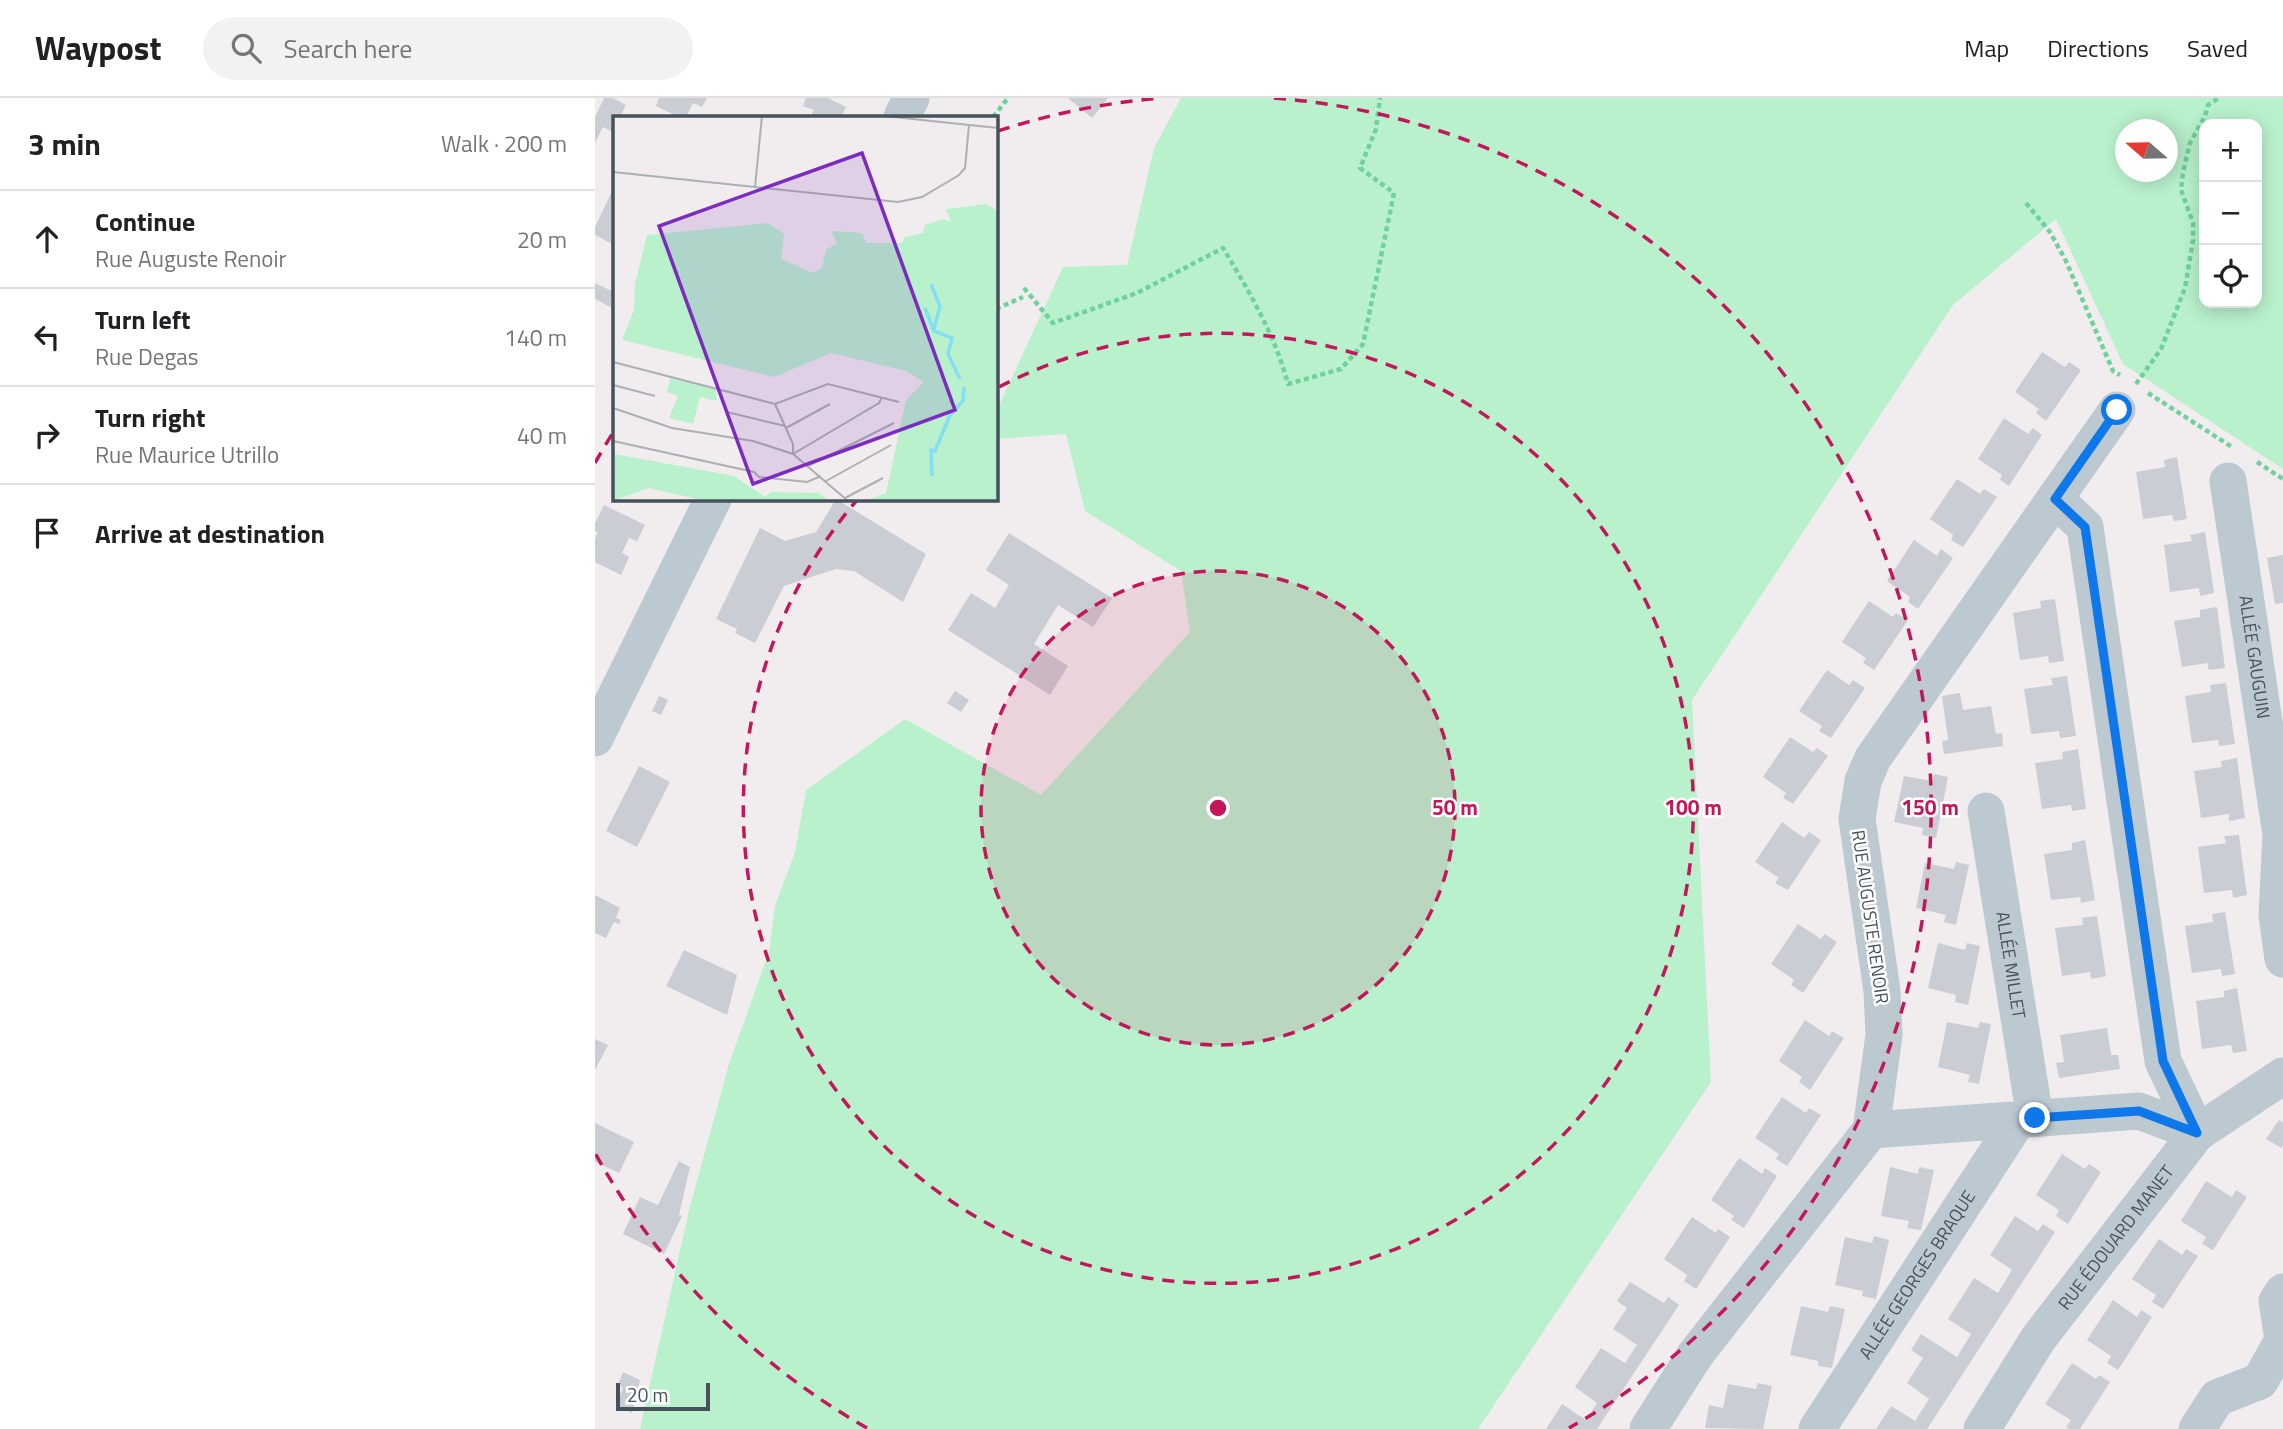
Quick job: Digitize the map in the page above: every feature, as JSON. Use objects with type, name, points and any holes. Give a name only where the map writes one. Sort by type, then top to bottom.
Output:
[{"type":"street","points":[[902,116],[911,98]]},
{"type":"street","name":"RUE AUGUSTE RENOIR","points":[[1871,1130],[1884,1035],[1882,992],[1857,819],[1863,781],[1873,758],[2055,499],[2125,391]]},
{"type":"street","name":"ALLÉE GAUGUIN","points":[[2240,464],[2281,835],[2277,915],[2283,959]]},
{"type":"street","points":[[2055,499],[2085,527],[2163,1061],[2197,1133]]},
{"type":"street","points":[[595,738],[713,500]]},
{"type":"street","name":"ALLÉE MILLET","points":[[1986,811],[2027,1119]]},
{"type":"street","name":"RUE ÉDOUARD MANET","points":[[1982,1429],[2038,1339],[2197,1133],[2283,1076]]},
{"type":"street","points":[[1648,1429],[1703,1344],[1871,1130],[2139,1111],[2197,1133]]},
{"type":"street","name":"ALLÉE GEORGES BRAQUE","points":[[1817,1429],[2027,1119]]},
{"type":"street","points":[[2197,1429],[2217,1398],[2260,1381],[2283,1340],[2277,1301],[2283,1292]]},
{"type":"path","points":[[994,116],[1008,98]]},
{"type":"path","points":[[1024,288],[1053,323],[1137,293],[1223,248],[1255,301],[1282,362],[1288,384],[1341,369],[1363,344],[1394,193],[1360,168],[1376,129],[1380,98]]},
{"type":"path","points":[[2125,391],[2161,349],[2185,288],[2193,223],[2181,190],[2183,172],[2190,143],[2208,105],[2219,98]]},
{"type":"path","points":[[2026,203],[2050,232],[2066,261],[2113,371],[2125,391],[2240,464],[2283,479]]},
{"type":"path","points":[[997,309],[1023,298]]},
{"type":"green space","points":[[1181,98],[2283,98],[2283,469],[2123,364],[2056,219],[1953,305],[1692,700],[1711,1082],[1478,1429],[640,1429],[689,1210],[729,1064],[769,952],[775,906],[795,852],[806,790],[905,719],[1041,795],[1190,632],[1181,571],[1085,511],[1066,434],[997,439],[997,410],[1063,267],[1127,265],[1154,148]]},
{"type":"building","points":[[604,98],[613,98],[626,105],[620,116],[613,116],[613,132],[603,127],[595,143],[595,117]]},
{"type":"building","points":[[659,98],[707,98],[702,107],[693,103],[686,116],[677,116],[656,106]]},
{"type":"building","points":[[806,98],[828,98],[846,107],[842,116],[811,116],[814,110],[803,106]]},
{"type":"building","points":[[1068,98],[1108,98],[1092,118]]},
{"type":"building","points":[[613,189],[613,244],[595,235],[595,227]]},
{"type":"building","points":[[595,283],[613,292],[613,308],[595,299]]},
{"type":"building","points":[[2042,352],[2065,367],[2069,362],[2081,370],[2046,421],[2036,413],[2039,409],[2015,392]]},
{"type":"building","points":[[2004,418],[2028,434],[2033,428],[2042,435],[2009,486],[2000,480],[2002,475],[1978,459]]},
{"type":"building","points":[[2177,457],[2187,519],[2174,521],[2172,515],[2143,519],[2136,472],[2165,467],[2164,460]]},
{"type":"building","points":[[1957,479],[1980,494],[1984,489],[1997,497],[1963,547],[1951,540],[1953,535],[1930,519]]},
{"type":"building","points":[[838,500],[926,554],[903,602],[854,571],[836,569],[784,586],[755,643],[735,633],[737,629],[716,619],[760,528],[785,541],[816,532]]},
{"type":"building","points":[[604,505],[645,525],[637,541],[629,538],[622,553],[629,557],[621,575],[595,562],[595,538],[598,532],[595,531],[595,523]]},
{"type":"building","points":[[2205,532],[2214,593],[2200,596],[2199,588],[2170,592],[2164,545],[2192,541],[2190,535]]},
{"type":"building","points":[[1009,533],[1112,598],[1093,627],[1058,605],[1034,644],[1068,666],[1050,695],[948,630],[971,593],[995,608],[1009,585],[986,570]]},
{"type":"building","points":[[1914,540],[1937,556],[1941,549],[1953,558],[1918,609],[1908,602],[1910,597],[1887,581]]},
{"type":"building","points":[[2283,555],[2283,603],[2275,604],[2267,558]]},
{"type":"building","points":[[2055,599],[2064,661],[2049,663],[2048,656],[2020,660],[2013,613],[2041,608],[2040,601]]},
{"type":"building","points":[[1869,601],[1893,617],[1896,613],[1908,620],[1874,670],[1863,663],[1866,658],[1842,642]]},
{"type":"building","points":[[2217,607],[2225,668],[2209,670],[2207,663],[2182,667],[2174,621],[2200,617],[2200,610]]},
{"type":"building","points":[[1827,670],[1849,685],[1853,680],[1865,688],[1831,738],[1819,731],[1822,726],[1799,711]]},
{"type":"building","points":[[2067,676],[2076,736],[2060,738],[2059,731],[2031,734],[2024,689],[2053,685],[2051,678]]},
{"type":"building","points":[[2226,683],[2235,744],[2219,746],[2218,740],[2192,743],[2185,696],[2211,692],[2210,685]]},
{"type":"building","points":[[955,691],[969,700],[961,712],[947,703]]},
{"type":"building","points":[[1960,693],[1963,710],[1991,706],[1996,734],[2002,733],[2003,746],[1944,754],[1942,741],[1948,740],[1942,696]]},
{"type":"building","points":[[659,696],[668,700],[661,715],[652,711]]},
{"type":"building","points":[[1790,737],[1813,752],[1817,748],[1828,756],[1793,804],[1783,798],[1786,793],[1763,777]]},
{"type":"building","points":[[2078,749],[2086,809],[2072,811],[2071,805],[2042,809],[2035,763],[2063,759],[2062,752]]},
{"type":"building","points":[[2237,758],[2245,818],[2229,821],[2229,814],[2201,818],[2194,771],[2222,767],[2221,761]]},
{"type":"building","points":[[639,766],[670,782],[637,847],[606,831]]},
{"type":"building","points":[[1934,774],[1948,777],[1936,838],[1922,835],[1923,828],[1894,822],[1904,776],[1932,781]]},
{"type":"building","points":[[1782,822],[1804,838],[1809,832],[1821,840],[1788,890],[1775,883],[1779,878],[1755,862]]},
{"type":"building","points":[[2239,835],[2247,895],[2233,898],[2232,890],[2204,893],[2198,847],[2226,843],[2224,836]]},
{"type":"building","points":[[2085,840],[2095,900],[2081,903],[2080,897],[2051,900],[2044,854],[2072,850],[2072,843]]},
{"type":"building","points":[[1956,862],[1969,865],[1956,925],[1944,922],[1946,915],[1916,908],[1925,863],[1954,869]]},
{"type":"building","points":[[595,895],[620,908],[616,918],[621,920],[619,924],[614,922],[606,938],[595,933]]},
{"type":"building","points":[[2225,912],[2235,974],[2222,976],[2221,969],[2192,973],[2185,926],[2213,922],[2212,914]]},
{"type":"building","points":[[2097,916],[2106,976],[2091,979],[2090,972],[2062,976],[2055,928],[2083,925],[2082,918]]},
{"type":"building","points":[[1798,924],[1821,939],[1825,934],[1837,942],[1803,993],[1791,985],[1794,980],[1771,964]]},
{"type":"building","points":[[1938,943],[1965,950],[1967,943],[1980,946],[1968,1005],[1955,1002],[1956,995],[1928,988]]},
{"type":"building","points":[[684,950],[737,975],[727,1015],[666,986]]},
{"type":"building","points":[[2237,988],[2247,1051],[2233,1053],[2231,1045],[2202,1049],[2196,1001],[2224,997],[2224,991]]},
{"type":"building","points":[[1805,1020],[1829,1036],[1832,1031],[1844,1038],[1810,1090],[1799,1082],[1802,1077],[1779,1061]]},
{"type":"building","points":[[1947,1022],[1978,1028],[1980,1022],[1991,1024],[1979,1084],[1968,1082],[1970,1075],[1938,1067]]},
{"type":"building","points":[[2107,1028],[2111,1055],[2118,1055],[2120,1069],[2059,1078],[2056,1063],[2064,1062],[2060,1035]]},
{"type":"building","points":[[595,1039],[608,1045],[595,1070]]},
{"type":"building","points":[[1782,1097],[1806,1113],[1809,1108],[1821,1115],[1787,1166],[1776,1159],[1779,1154],[1755,1138]]},
{"type":"building","points":[[2279,1120],[2283,1123],[2281,1148],[2266,1139]]},
{"type":"building","points":[[595,1123],[634,1142],[619,1173],[595,1162]]},
{"type":"building","points":[[2062,1154],[2085,1169],[2089,1164],[2101,1172],[2068,1224],[2056,1216],[2059,1210],[2036,1195]]},
{"type":"building","points":[[1739,1158],[1762,1174],[1765,1168],[1777,1176],[1744,1228],[1731,1220],[1734,1216],[1711,1200]]},
{"type":"building","points":[[679,1161],[690,1167],[679,1215],[682,1216],[664,1254],[623,1234],[640,1197],[658,1205]]},
{"type":"building","points":[[1890,1167],[1918,1174],[1919,1167],[1934,1170],[1921,1230],[1907,1228],[1909,1221],[1881,1216]]},
{"type":"building","points":[[2206,1181],[2232,1197],[2236,1190],[2247,1197],[2213,1250],[2202,1244],[2206,1237],[2181,1221]]},
{"type":"building","points":[[2015,1216],[2038,1231],[2043,1224],[2055,1232],[1927,1429],[1876,1429],[1891,1406],[1915,1421],[1929,1399],[1907,1383],[1923,1358],[1911,1350],[1921,1334],[1957,1357],[1971,1334],[1948,1319],[1974,1278],[1998,1293],[2012,1270],[1990,1255]]},
{"type":"building","points":[[1692,1217],[1716,1233],[1718,1229],[1730,1237],[1696,1289],[1684,1281],[1687,1275],[1664,1259]]},
{"type":"building","points":[[1874,1236],[1889,1240],[1876,1299],[1862,1296],[1863,1291],[1835,1285],[1845,1237],[1872,1243]]},
{"type":"building","points":[[2159,1239],[2182,1255],[2186,1249],[2198,1256],[2163,1309],[2152,1302],[2156,1295],[2132,1279]]},
{"type":"building","points":[[1630,1282],[1664,1303],[1668,1297],[1679,1305],[1597,1429],[1546,1429],[1562,1404],[1586,1420],[1597,1403],[1575,1387],[1601,1348],[1625,1363],[1637,1345],[1613,1329],[1627,1308],[1617,1301]]},
{"type":"building","points":[[2113,1300],[2137,1317],[2141,1310],[2152,1317],[2118,1370],[2107,1363],[2111,1356],[2087,1340]]},
{"type":"building","points":[[1801,1306],[1828,1312],[1830,1306],[1845,1309],[1832,1368],[1818,1366],[1818,1361],[1790,1355]]},
{"type":"building","points":[[2072,1363],[2096,1379],[2099,1375],[2110,1382],[2080,1429],[2066,1427],[2071,1420],[2045,1404]]},
{"type":"building","points":[[623,1372],[640,1380],[632,1413],[616,1406],[623,1388],[618,1385]]},
{"type":"building","points":[[1758,1383],[1772,1386],[1763,1429],[1705,1428],[1709,1405],[1723,1408],[1728,1384],[1756,1389]]},
{"type":"route","points":[[2035,1118],[2139,1111],[2197,1133],[2163,1061],[2085,527],[2055,499],[2117,410]]}]
